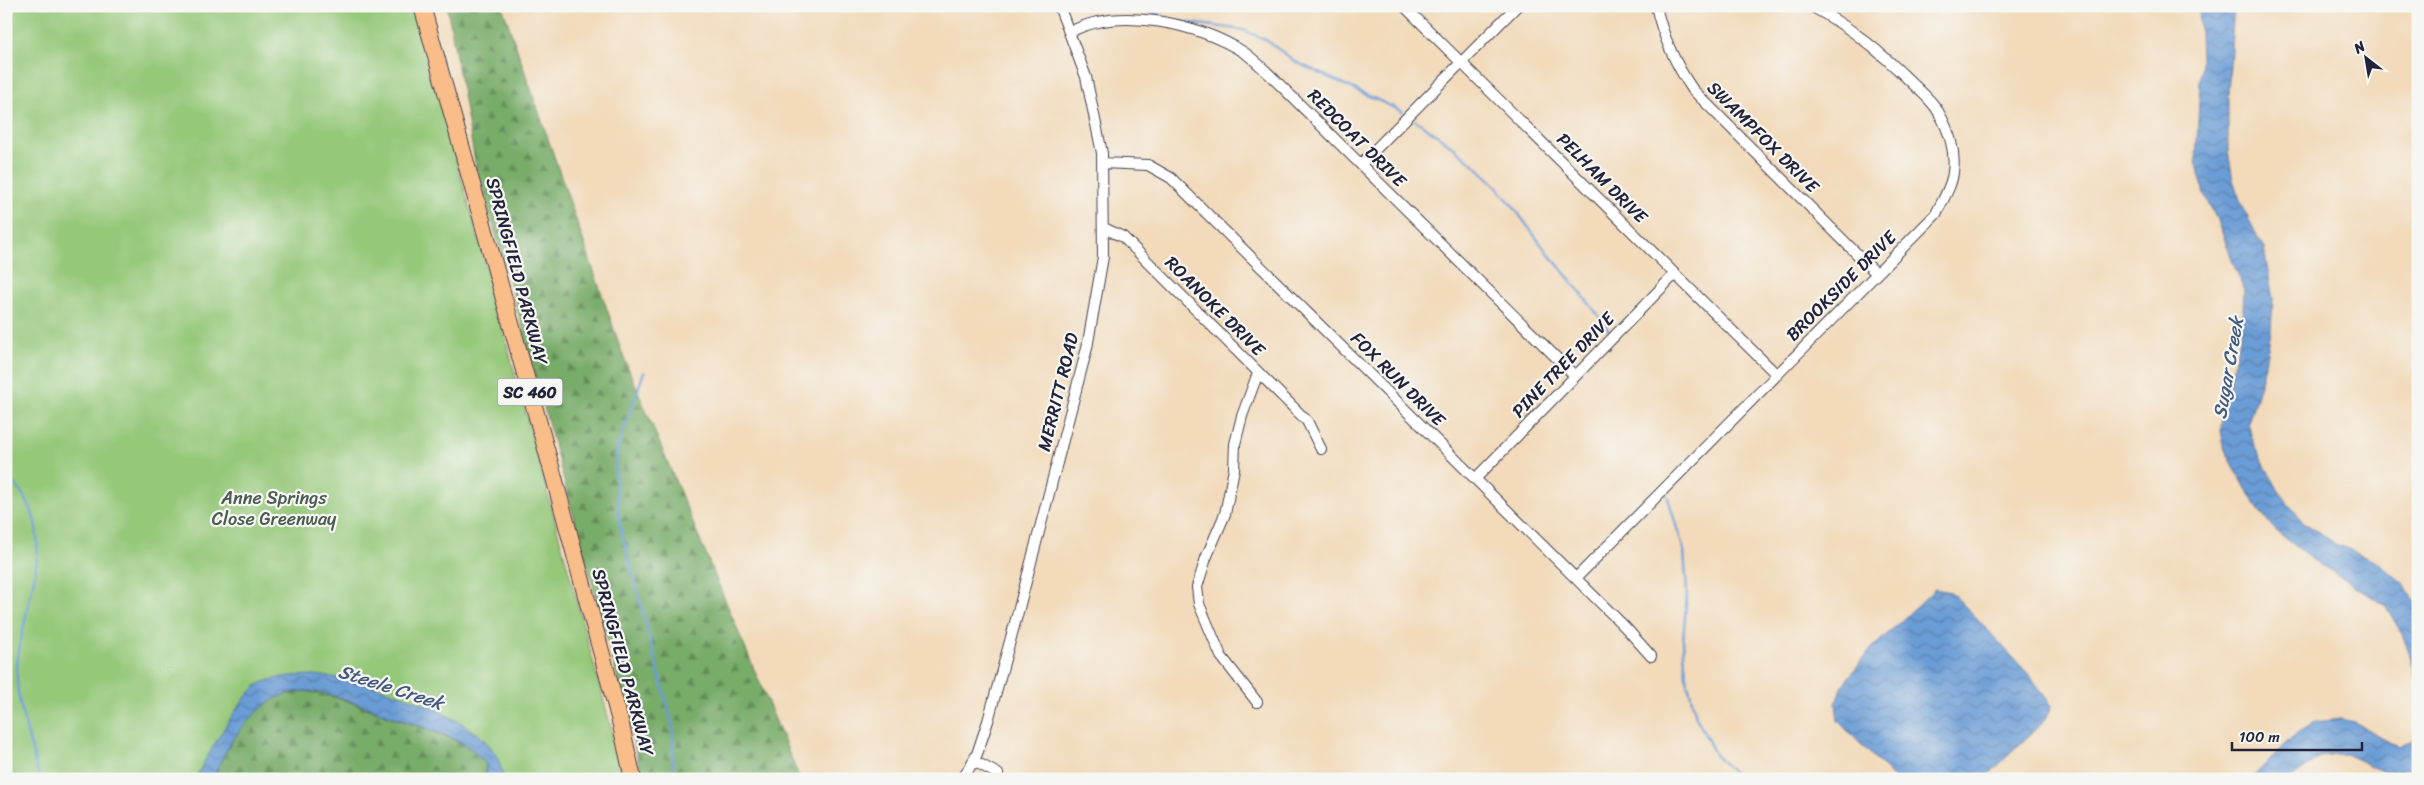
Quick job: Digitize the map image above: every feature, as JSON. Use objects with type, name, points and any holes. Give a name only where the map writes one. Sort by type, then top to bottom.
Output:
[{"type":"main road","name":"SPRINGFIELD PARKWAY","points":[[422,6],[553,474],[621,725],[633,779]]},
{"type":"street","name":"MERRITT ROAD","points":[[963,779],[974,761],[990,714],[1088,348],[1098,290],[1104,228],[1102,163],[1086,77],[1059,6]]},
{"type":"street","name":"PELHAM DRIVE","points":[[1404,6],[1776,374]]},
{"type":"street","points":[[1361,164],[1517,6]]},
{"type":"street","name":"SWAMPFOX DRIVE","points":[[1656,6],[1660,26],[1673,59],[1693,90],[1876,273]]},
{"type":"street","name":"BROOKSIDE DRIVE","points":[[1576,578],[1936,214],[1948,189],[1954,172],[1950,137],[1938,111],[1881,52],[1852,29],[1811,6]]},
{"type":"street","name":"REDCOAT DRIVE","points":[[1070,32],[1090,24],[1131,20],[1181,26],[1211,36],[1245,54],[1261,66],[1575,376]]},
{"type":"street","name":"FOX RUN DRIVE","points":[[1102,163],[1136,162],[1148,165],[1171,178],[1625,626],[1651,656]]},
{"type":"street","name":"ROANOKE DRIVE","points":[[1104,228],[1123,237],[1258,373],[1242,416],[1235,444],[1234,470],[1225,514],[1206,558],[1197,587],[1199,604],[1221,656],[1257,702]]},
{"type":"street","name":"PINE TREE DRIVE","points":[[1475,478],[1675,274]]},
{"type":"street","points":[[1258,373],[1307,421],[1321,449]]},
{"type":"street","points":[[974,761],[998,774]]},
{"type":"green space","name":"Anne Springs Close Greenway","points":[[6,6],[412,6],[469,205],[625,779],[6,779]]},
{"type":"green space","points":[[447,6],[502,6],[624,358],[800,779],[642,779],[627,712],[508,275],[476,167]]},
{"type":"green space","points":[[304,691],[338,698],[448,737],[471,748],[486,764],[486,779],[214,779],[223,757],[237,733],[255,713],[278,697]]},
{"type":"water","points":[[2199,6],[2234,6],[2228,95],[2228,150],[2233,180],[2243,208],[2264,249],[2273,299],[2271,332],[2263,374],[2248,423],[2254,446],[2279,491],[2302,521],[2336,544],[2377,561],[2403,583],[2418,608],[2418,691],[2412,661],[2402,634],[2385,605],[2313,560],[2274,529],[2255,505],[2225,450],[2221,431],[2222,414],[2242,330],[2244,290],[2217,220],[2204,194],[2196,160],[2201,60]]},
{"type":"water","points":[[1935,589],[1951,592],[1974,615],[2031,677],[2052,706],[2046,719],[1984,779],[1895,779],[1838,721],[1836,704],[1841,687],[1869,651]]},
{"type":"water","points":[[315,675],[377,687],[416,701],[456,720],[488,744],[497,757],[504,779],[486,779],[486,764],[472,750],[454,739],[350,701],[326,694],[305,691],[289,693],[274,699],[260,709],[236,735],[219,765],[214,779],[195,779],[224,728],[251,691],[258,685],[271,679]]},
{"type":"water","points":[[2340,719],[2355,722],[2398,747],[2414,739],[2418,728],[2418,775],[2411,779],[2394,777],[2346,754],[2334,754],[2321,757],[2290,779],[2251,779],[2291,738],[2315,722]]},
{"type":"waterway","points":[[1138,6],[1167,18]]},
{"type":"waterway","points":[[1177,21],[1243,30],[1266,40],[1296,62],[1403,112]]},
{"type":"waterway","points":[[1415,120],[1439,136],[1492,182],[1609,331]]},
{"type":"waterway","points":[[644,372],[617,449],[615,472],[620,526],[673,727],[673,779]]},
{"type":"waterway","points":[[6,477],[24,496],[34,518],[37,542],[36,566],[20,643],[17,681],[21,709],[39,779]]},
{"type":"waterway","points":[[1667,495],[1684,551],[1687,593],[1683,641],[1686,676],[1696,717],[1716,756],[1741,779]]},
{"type":"water label","name":"Sugar Creek","points":[[2228,368]]},
{"type":"water label","name":"Steele Creek","points":[[391,687]]}]
